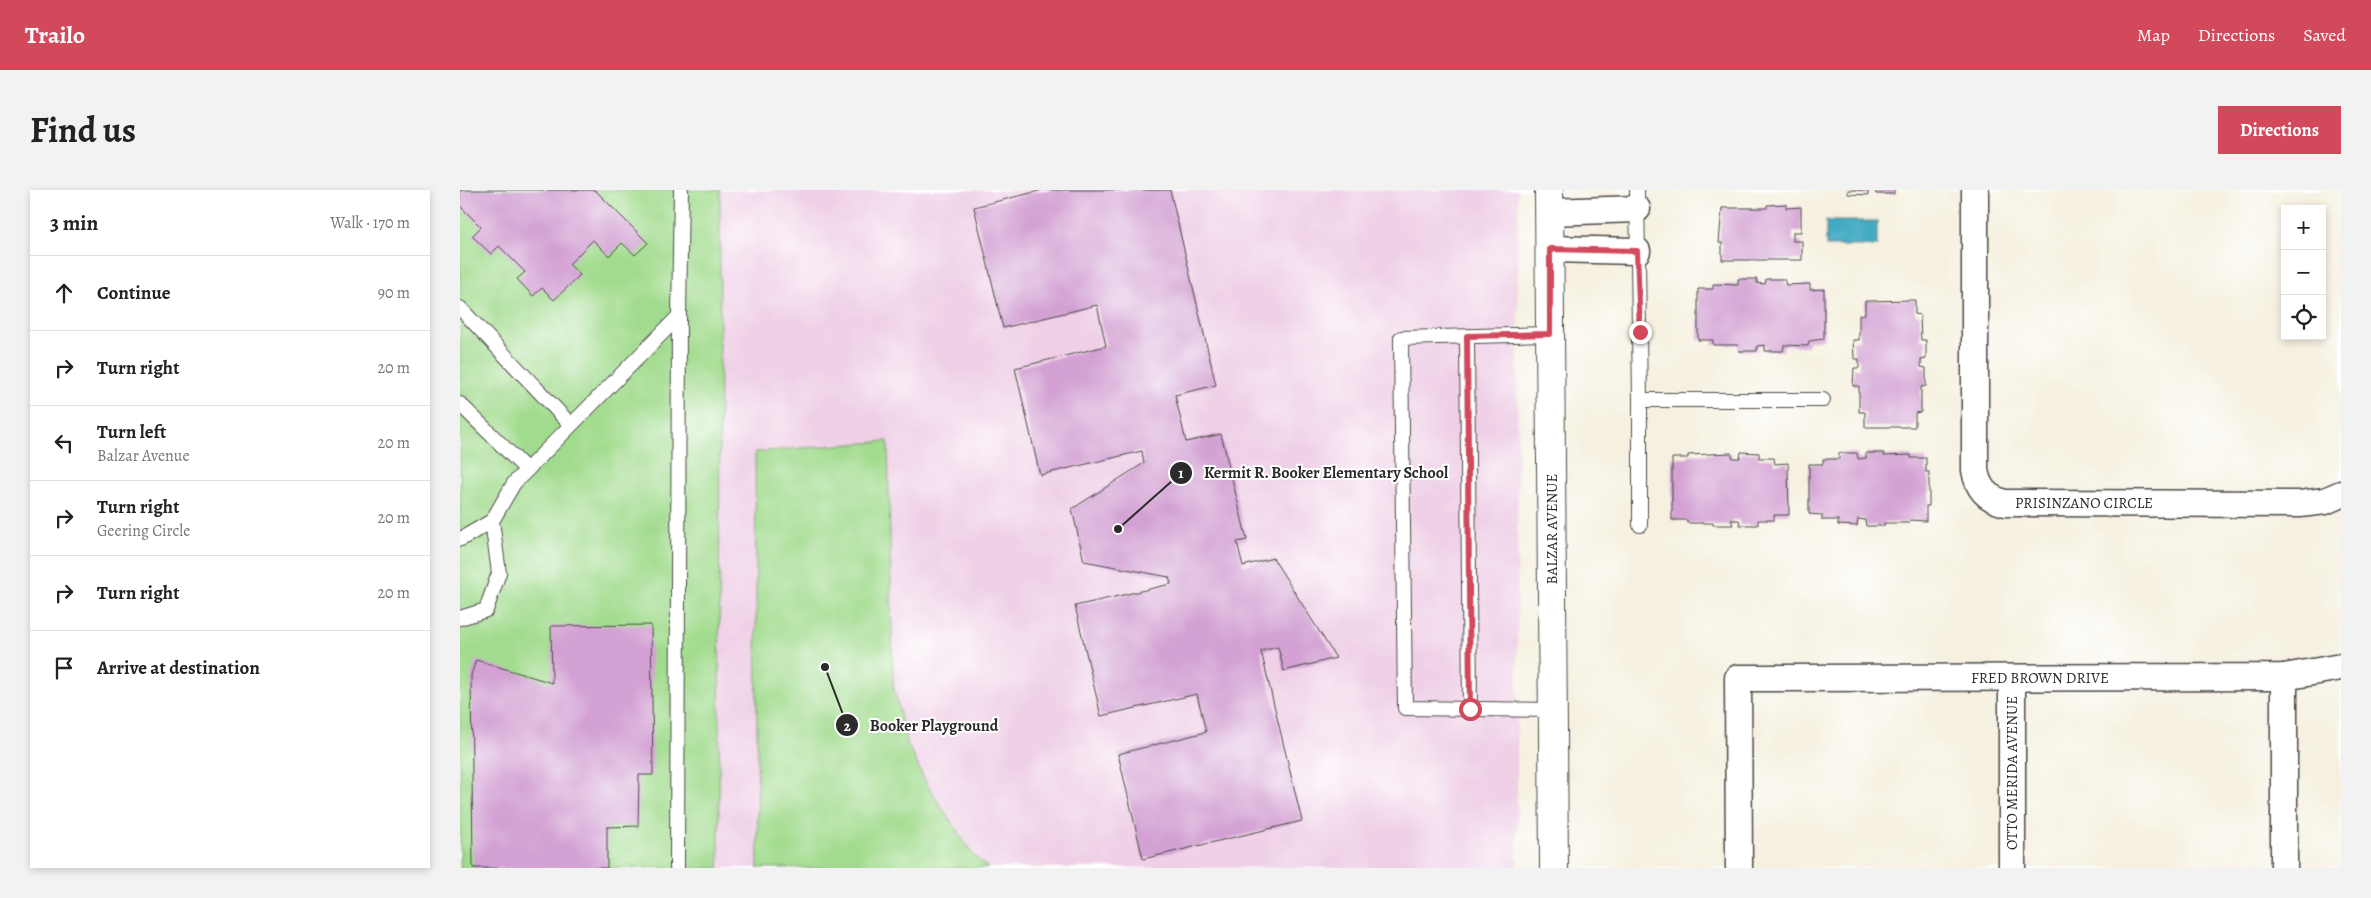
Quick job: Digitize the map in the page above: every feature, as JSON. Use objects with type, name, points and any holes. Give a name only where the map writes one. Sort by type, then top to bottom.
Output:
[{"type":"street","name":"PRISINZANO CIRCLE","points":[[1975,190],[1975,470],[1978,484],[1982,491],[1996,501],[2014,503],[2300,504],[2325,501],[2341,494]]},
{"type":"street","points":[[1549,201],[1637,200]]},
{"type":"street","name":"BALZAR AVENUE","points":[[1549,201],[1554,868]]},
{"type":"street","points":[[1550,249],[1637,251]]},
{"type":"street","name":"FRED BROWN DRIVE","points":[[1739,868],[1738,678],[2284,677],[2341,667]]},
{"type":"street","points":[[2284,677],[2284,868]]},
{"type":"street","name":"OTTO MERIDA AVENUE","points":[[2012,678],[2012,868]]},
{"type":"lane","points":[[677,868],[681,190]]},
{"type":"lane","points":[[1637,200],[1640,525]]},
{"type":"lane","points":[[460,308],[571,425]]},
{"type":"lane","points":[[460,539],[492,521],[514,483],[679,316]]},
{"type":"lane","points":[[1550,334],[1401,338],[1405,708],[1553,710]]},
{"type":"lane","points":[[1467,336],[1470,709]]},
{"type":"lane","points":[[1640,400],[1823,400]]},
{"type":"lane","points":[[460,404],[527,470]]},
{"type":"lane","points":[[460,618],[486,610],[499,573],[492,521]]},
{"type":"shaded area","points":[[720,190],[1518,190],[1517,868],[719,868]]},
{"type":"green space","points":[[460,190],[720,190],[719,868],[460,868]]},
{"type":"green space","points":[[888,441],[893,684],[907,743],[926,783],[973,855],[988,868],[758,868],[755,452]]},
{"type":"water","points":[[1826,221],[1877,221],[1877,246],[1826,246]]},
{"type":"building","points":[[460,190],[595,190],[648,243],[635,255],[622,243],[609,256],[593,240],[569,264],[580,275],[554,300],[542,288],[533,296],[517,279],[525,272],[499,246],[491,254],[472,236],[481,227],[460,206]]},
{"type":"building","points":[[1043,190],[1170,190],[1216,385],[1175,395],[1186,442],[1221,434],[1247,540],[1237,542],[1243,566],[1273,558],[1336,658],[1284,671],[1278,647],[1261,651],[1302,821],[1143,859],[1118,754],[1206,732],[1197,694],[1101,716],[1075,606],[1171,584],[1169,577],[1084,561],[1072,509],[1144,463],[1142,451],[1040,475],[1015,368],[1106,346],[1097,305],[1003,328],[974,207]]},
{"type":"building","points":[[1848,190],[1868,190],[1868,195],[1848,194]]},
{"type":"building","points":[[1875,190],[1894,190],[1894,194],[1876,194]]},
{"type":"building","points":[[1786,204],[1786,208],[1801,207],[1801,232],[1793,232],[1793,241],[1802,241],[1802,260],[1722,260],[1722,243],[1719,243],[1722,208],[1767,208],[1767,205]]},
{"type":"building","points":[[1738,279],[1757,279],[1757,283],[1765,284],[1766,279],[1784,279],[1786,285],[1810,284],[1810,290],[1824,289],[1824,339],[1809,341],[1808,346],[1784,345],[1783,351],[1765,351],[1765,345],[1757,346],[1757,351],[1739,351],[1738,345],[1713,345],[1713,340],[1698,340],[1698,289],[1713,289],[1713,284],[1738,285]]},
{"type":"building","points":[[1915,300],[1915,314],[1920,315],[1921,340],[1926,340],[1926,359],[1921,360],[1921,367],[1926,368],[1926,386],[1921,387],[1921,412],[1915,413],[1915,427],[1865,427],[1865,412],[1859,412],[1859,386],[1853,386],[1854,368],[1859,368],[1859,359],[1854,359],[1853,340],[1859,340],[1859,315],[1865,314],[1865,301]]},
{"type":"building","points":[[1741,452],[1759,453],[1759,458],[1774,458],[1775,464],[1788,463],[1789,515],[1774,515],[1774,520],[1758,520],[1758,525],[1740,525],[1739,520],[1731,520],[1733,525],[1713,525],[1713,523],[1687,523],[1687,520],[1672,520],[1672,458],[1688,458],[1688,455],[1731,453],[1733,458],[1740,458]]},
{"type":"building","points":[[1839,453],[1857,453],[1858,459],[1866,458],[1866,453],[1884,453],[1884,456],[1911,455],[1911,458],[1926,458],[1926,472],[1929,472],[1929,506],[1926,506],[1926,521],[1910,520],[1909,523],[1884,523],[1884,526],[1866,526],[1865,520],[1858,519],[1857,526],[1838,525],[1838,520],[1822,520],[1822,515],[1809,514],[1809,464],[1823,464],[1823,459],[1839,459]]},
{"type":"building","points":[[651,625],[653,775],[639,775],[638,826],[607,827],[607,868],[473,868],[471,675],[476,660],[552,683],[551,626]]},
{"type":"place","name":"Kermit R. Booker Elementary School","points":[[1118,529]]},
{"type":"place","name":"Booker Playground","points":[[825,667]]},
{"type":"route","points":[[1470,709],[1467,336],[1550,334],[1550,249],[1637,251],[1640,332]]}]
